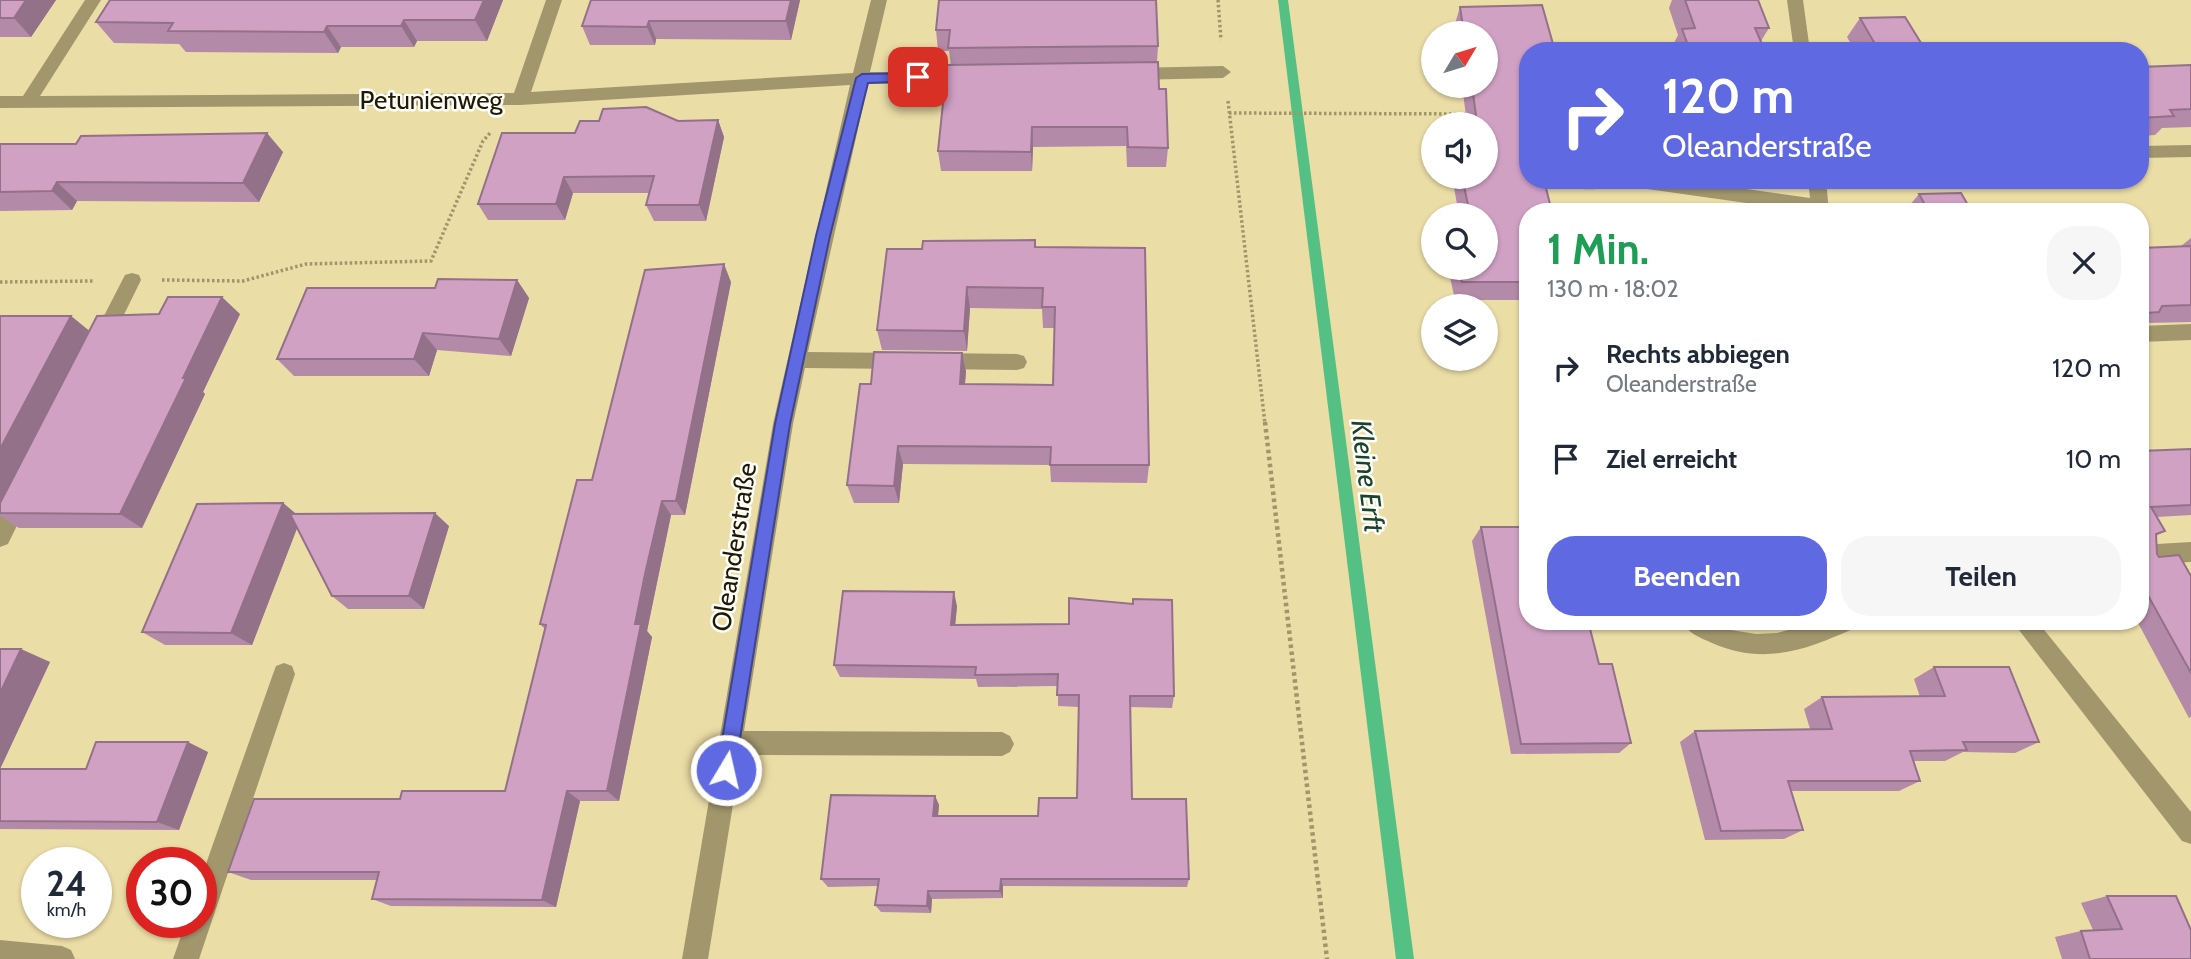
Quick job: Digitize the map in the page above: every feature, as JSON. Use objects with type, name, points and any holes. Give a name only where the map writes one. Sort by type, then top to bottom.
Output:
[{"type":"street","points":[[28,101],[93,0]]},
{"type":"street","points":[[520,99],[554,0]]},
{"type":"street","name":"Oleanderstraße","points":[[695,959],[783,424],[823,236],[879,0]]},
{"type":"street","points":[[1795,0],[1801,42]]},
{"type":"street","points":[[1112,74],[1223,72]]},
{"type":"street","points":[[862,78],[987,76]]},
{"type":"street","name":"Petunienweg","points":[[0,102],[520,99],[862,78]]},
{"type":"street","points":[[2149,152],[2191,151]]},
{"type":"street","points":[[1691,189],[1781,203]]},
{"type":"street","points":[[95,353],[132,280]]},
{"type":"street","points":[[2149,334],[2191,332]]},
{"type":"street","points":[[797,360],[1017,362]]},
{"type":"street","points":[[0,537],[32,476]]},
{"type":"street","points":[[2149,554],[2191,552]]},
{"type":"street","points":[[1707,630],[1756,645],[1827,630]]},
{"type":"street","points":[[2031,630],[2181,807],[2191,832]]},
{"type":"street","points":[[217,869],[284,674]]},
{"type":"street","points":[[731,743],[1002,744]]},
{"type":"street","points":[[186,959],[193,938]]},
{"type":"street","points":[[0,953],[62,959]]},
{"type":"path","points":[[1218,0],[1223,72],[1230,113],[1327,959]]},
{"type":"path","points":[[0,282],[243,281],[306,264],[431,261],[483,141],[520,99]]},
{"type":"path","points":[[1230,113],[1421,113]]},
{"type":"building","points":[[0,0],[26,0],[14,18],[0,18]]},
{"type":"building","points":[[110,0],[484,0],[475,20],[404,20],[401,26],[327,26],[324,32],[168,31],[173,23],[96,22]]},
{"type":"building","points":[[591,0],[791,0],[786,21],[649,21],[647,27],[582,26]]},
{"type":"building","points":[[939,0],[1156,0],[1158,46],[948,48],[950,30],[936,30]]},
{"type":"building","points":[[1685,0],[1758,0],[1769,28],[1755,28],[1761,42],[1687,42],[1682,29],[1695,28]]},
{"type":"building","points":[[1542,5],[1552,42],[1519,42],[1519,189],[1546,189],[1550,203],[1519,203],[1519,282],[1462,282],[1498,280],[1498,203],[1468,203],[1465,189],[1498,189],[1498,112],[1476,112],[1474,98],[1498,98],[1498,21],[1462,21],[1460,7]]},
{"type":"building","points":[[1905,17],[1920,42],[1874,42],[1860,18]]},
{"type":"building","points":[[1158,62],[1159,89],[1166,89],[1168,148],[1128,147],[1127,127],[1032,127],[1031,152],[938,151],[947,65]]},
{"type":"building","points":[[2191,65],[2191,109],[2170,110],[2174,116],[2149,117],[2149,67]]},
{"type":"building","points":[[646,107],[678,121],[718,120],[699,205],[646,205],[654,176],[564,177],[556,204],[478,204],[502,133],[575,133],[580,121],[599,121],[603,109]]},
{"type":"building","points":[[267,133],[243,183],[57,182],[52,191],[0,192],[0,144],[76,144],[81,136]]},
{"type":"building","points":[[1961,193],[1967,203],[1924,203],[1919,194]]},
{"type":"building","points":[[1035,240],[1035,247],[1145,248],[1149,465],[1050,465],[1051,447],[898,446],[894,486],[847,485],[860,384],[871,384],[874,352],[962,353],[960,384],[1053,385],[1055,307],[1042,307],[1043,288],[967,287],[964,331],[877,330],[887,249],[922,249],[923,241]]},
{"type":"building","points":[[2191,246],[2191,305],[2162,306],[2159,312],[2149,313],[2149,248]]},
{"type":"building","points":[[724,264],[676,501],[662,501],[645,574],[635,624],[641,624],[607,791],[567,791],[542,900],[372,899],[379,872],[228,872],[254,799],[400,799],[402,791],[505,791],[546,625],[540,624],[577,480],[592,480],[645,270]]},
{"type":"building","points":[[438,279],[517,280],[499,339],[423,333],[414,359],[277,359],[307,288],[435,288]]},
{"type":"building","points":[[168,297],[222,297],[120,514],[0,513],[0,503],[97,316],[159,314]]},
{"type":"building","points":[[0,316],[71,316],[0,449]]},
{"type":"building","points":[[2191,449],[2191,505],[2151,507],[2165,531],[2156,534],[2157,554],[2159,557],[2179,555],[2191,576],[2191,673],[2149,597],[2149,451]]},
{"type":"building","points":[[283,503],[231,633],[142,632],[197,504]]},
{"type":"building","points":[[435,513],[409,596],[332,596],[290,514]]},
{"type":"building","points":[[1481,527],[1519,527],[1519,630],[1590,630],[1599,664],[1612,664],[1631,743],[1521,744]]},
{"type":"building","points":[[843,591],[954,592],[951,625],[1069,624],[1069,598],[1133,604],[1133,599],[1172,600],[1174,696],[1130,696],[1132,799],[1186,799],[1189,879],[1001,879],[1000,891],[928,891],[927,906],[875,905],[879,879],[821,879],[831,795],[935,796],[933,816],[1038,816],[1039,798],[1077,798],[1079,695],[1057,695],[1058,674],[975,675],[976,667],[834,665]]},
{"type":"building","points":[[0,649],[21,649],[0,693]]},
{"type":"building","points":[[1934,667],[2009,667],[2039,742],[1963,742],[1967,750],[1910,751],[1920,781],[1788,781],[1803,830],[1721,831],[1695,731],[1832,729],[1822,697],[1945,696]]},
{"type":"building","points":[[96,742],[188,742],[157,822],[0,821],[0,769],[86,769]]},
{"type":"building","points":[[2107,896],[2176,896],[2191,930],[2191,959],[2090,959],[2081,931],[2122,929]]},
{"type":"waterway","name":"Kleine Erft","points":[[1283,0],[1405,959]]},
{"type":"route","points":[[726,770],[783,424],[823,236],[862,78],[918,77]]}]
